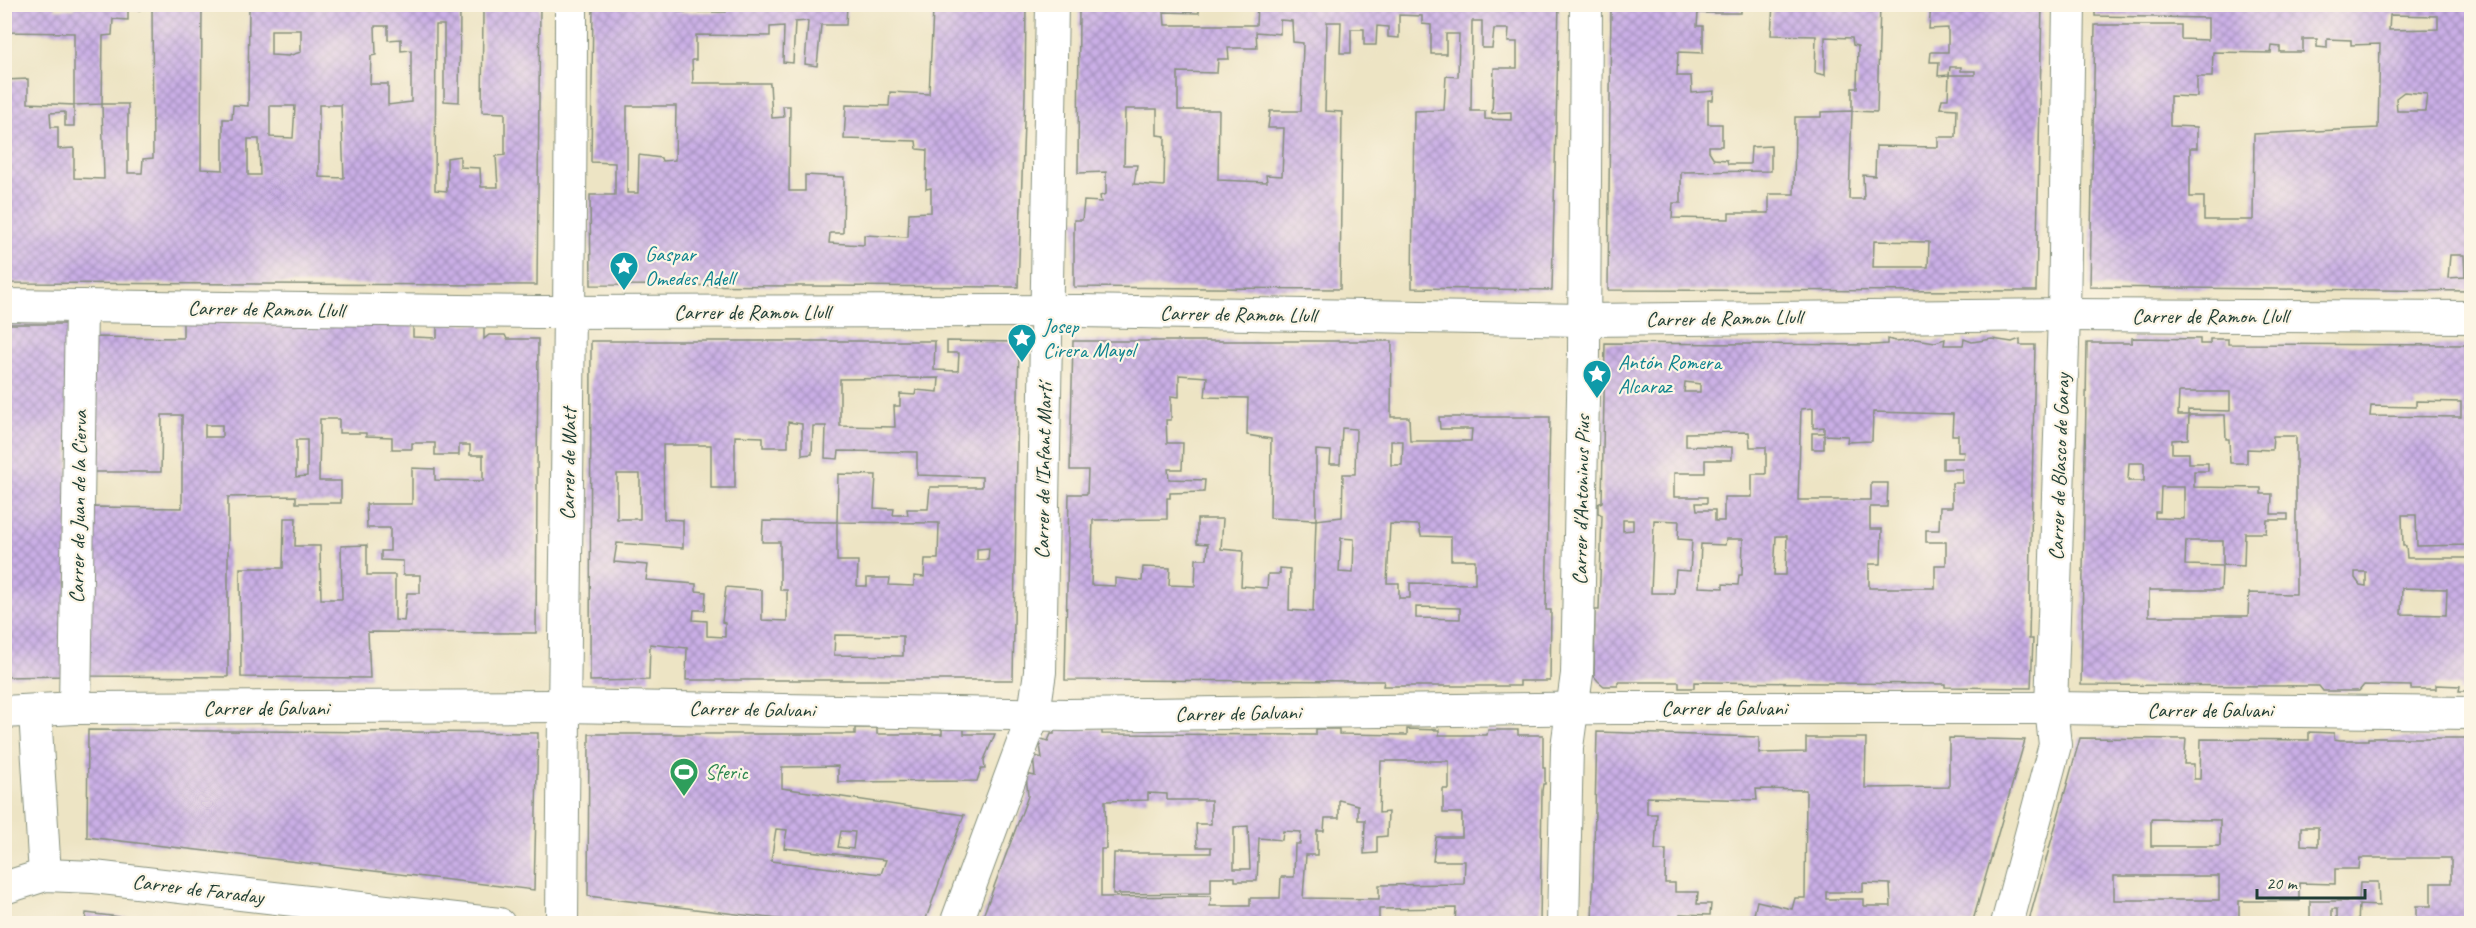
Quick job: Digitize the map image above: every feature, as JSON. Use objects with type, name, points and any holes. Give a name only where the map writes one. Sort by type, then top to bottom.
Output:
[{"type":"street","name":"Carrer de Watt","points":[[562,924],[563,706],[571,311],[571,4]]},
{"type":"street","name":"Carrer de l'Infant Martí","points":[[956,924],[1034,713],[1040,672],[1052,4]]},
{"type":"street","name":"Carrer d'Antoninus Pius","points":[[1563,924],[1567,747],[1576,674],[1584,364],[1582,320],[1586,4]]},
{"type":"street","name":"Carrer de Blasco de Garay","points":[[2007,924],[2055,745],[2051,708],[2064,315],[2069,4]]},
{"type":"street","name":"Carrer de Ramon Llull","points":[[4,305],[571,311],[1046,312],[1582,320],[2064,315],[2472,317]]},
{"type":"street","name":"Carrer de Juan de la Cierva","points":[[75,708],[81,306]]},
{"type":"street","name":"Carrer de Galvani","points":[[20,712],[75,708],[563,706],[1068,715],[1572,709],[2051,708],[2472,713]]},
{"type":"street","points":[[20,712],[45,875]]},
{"type":"street","name":"Carrer de Faraday","points":[[4,888],[45,875],[94,877],[500,924]]},
{"type":"building","points":[[4,4],[55,4],[55,9],[74,9],[74,4],[140,4],[140,10],[128,10],[128,20],[113,19],[112,35],[103,36],[102,104],[74,105],[74,33],[4,32]]},
{"type":"building","points":[[152,4],[202,4],[201,169],[223,170],[223,119],[232,119],[233,105],[248,106],[249,4],[540,4],[537,285],[4,283],[4,235],[9,235],[9,224],[4,224],[4,80],[28,79],[28,103],[74,105],[74,126],[65,126],[65,112],[50,113],[51,127],[58,127],[58,149],[74,148],[74,178],[104,179],[102,104],[128,104],[128,173],[142,173],[143,159],[153,158]],"holes":[[[460,9],[483,10],[482,112],[505,113],[505,155],[496,156],[498,187],[481,187],[480,168],[460,167],[460,156],[447,158],[447,191],[435,190],[436,25],[444,25],[444,101],[459,102]],[[375,26],[388,26],[388,40],[401,39],[401,51],[411,50],[411,102],[388,105],[388,84],[370,84],[371,56],[376,55]],[[271,30],[301,30],[301,52],[288,56],[271,55]],[[319,105],[341,105],[344,178],[319,177]],[[270,106],[295,106],[293,138],[270,137]],[[248,139],[259,139],[260,175],[248,175]]]},
{"type":"building","points":[[593,4],[680,4],[679,12],[726,12],[726,4],[847,4],[846,25],[821,25],[817,66],[805,64],[808,21],[795,22],[793,63],[783,62],[784,26],[770,27],[770,36],[696,35],[696,60],[692,60],[693,83],[770,83],[772,118],[784,117],[783,106],[790,106],[789,191],[805,191],[805,175],[844,177],[843,233],[830,233],[829,243],[864,245],[864,235],[908,237],[909,213],[931,212],[931,188],[926,189],[927,150],[917,149],[916,141],[844,139],[846,105],[889,106],[890,92],[929,94],[933,10],[906,10],[905,4],[1026,4],[1018,287],[591,285],[590,195],[615,195],[615,163],[591,162]],"holes":[[[627,106],[676,106],[675,160],[662,161],[661,158],[639,155],[638,193],[627,193]]]},
{"type":"building","points":[[1079,4],[1199,4],[1199,13],[1164,12],[1165,25],[1256,25],[1257,4],[1559,4],[1552,290],[1412,288],[1414,111],[1444,110],[1446,76],[1458,77],[1459,34],[1446,34],[1446,54],[1431,54],[1431,25],[1422,24],[1422,16],[1399,15],[1399,38],[1388,37],[1388,27],[1377,26],[1376,45],[1364,45],[1364,29],[1351,29],[1351,53],[1340,53],[1341,22],[1327,22],[1325,111],[1342,112],[1340,289],[1074,287],[1074,220],[1082,220],[1084,201],[1101,202],[1100,196],[1106,194],[1106,172],[1078,173]],"holes":[[[1280,20],[1292,21],[1293,42],[1303,43],[1301,111],[1270,111],[1268,128],[1284,128],[1282,176],[1266,175],[1267,182],[1218,180],[1219,110],[1178,110],[1178,72],[1217,73],[1218,59],[1229,59],[1228,48],[1257,48],[1256,32],[1280,34]],[[1472,21],[1482,21],[1482,48],[1492,48],[1494,29],[1509,29],[1508,42],[1517,42],[1517,68],[1494,68],[1492,113],[1511,112],[1511,120],[1485,119],[1485,111],[1471,111]],[[1125,109],[1157,109],[1157,135],[1165,136],[1164,186],[1134,184],[1137,165],[1124,165]]]},
{"type":"building","points":[[1611,4],[1741,4],[1741,13],[1698,13],[1697,26],[1703,26],[1703,53],[1678,52],[1677,76],[1691,76],[1692,93],[1714,91],[1713,100],[1708,100],[1708,124],[1722,124],[1722,146],[1709,146],[1714,159],[1727,160],[1728,164],[1750,164],[1751,147],[1771,146],[1771,171],[1681,172],[1681,203],[1673,203],[1672,218],[1729,219],[1729,213],[1769,213],[1769,194],[1794,194],[1795,117],[1821,117],[1821,112],[1852,111],[1849,199],[1864,199],[1863,175],[1875,176],[1876,146],[1938,147],[1938,137],[1956,137],[1957,109],[1940,108],[1942,99],[1948,99],[1949,75],[1938,76],[1939,62],[1930,62],[1931,52],[1948,52],[1948,28],[1929,29],[1931,4],[2042,4],[2036,291],[1608,290]],"holes":[[[1950,67],[1961,67],[1961,71],[1975,71],[1975,75],[1949,75]],[[1874,241],[1929,242],[1928,267],[1873,267]]]},
{"type":"building","points":[[1773,4],[1880,4],[1877,112],[1852,111],[1852,88],[1857,88],[1858,46],[1853,45],[1852,38],[1825,37],[1825,75],[1815,73],[1816,36],[1771,35]]},
{"type":"building","points":[[2095,4],[2472,4],[2472,291],[2090,287],[2095,25],[2181,25],[2181,39],[2208,40],[2208,18],[2095,16]],"holes":[[[2390,15],[2438,16],[2438,29],[2389,30]],[[2303,39],[2317,39],[2317,47],[2327,48],[2327,39],[2351,40],[2351,45],[2380,44],[2378,128],[2254,134],[2253,220],[2204,220],[2204,197],[2190,197],[2190,148],[2197,148],[2197,127],[2170,126],[2170,96],[2197,97],[2197,77],[2212,77],[2213,52],[2271,53],[2272,46],[2280,47],[2280,52],[2303,52]],[[2404,92],[2427,94],[2425,111],[2397,111],[2396,98]],[[2450,255],[2464,255],[2465,277],[2448,278]]]},
{"type":"building","points":[[183,322],[413,324],[413,337],[437,338],[437,324],[484,324],[484,339],[489,335],[505,335],[507,339],[538,339],[536,633],[368,632],[370,678],[241,677],[240,568],[283,568],[284,518],[296,518],[295,546],[320,546],[321,599],[342,599],[341,546],[367,545],[367,575],[395,575],[395,620],[404,621],[407,593],[420,593],[420,575],[403,575],[403,561],[381,560],[381,551],[390,551],[390,528],[367,528],[366,504],[412,504],[412,468],[435,469],[435,480],[483,481],[483,455],[470,455],[470,445],[459,445],[459,455],[435,455],[435,443],[412,443],[412,449],[392,449],[392,437],[366,436],[366,433],[339,433],[339,419],[320,419],[319,481],[341,481],[341,503],[296,503],[296,496],[228,497],[228,677],[89,676],[89,507],[182,508],[182,415],[162,415],[161,472],[89,472],[90,337],[183,338]],"holes":[[[205,425],[222,425],[222,437],[205,437]],[[296,440],[307,440],[307,476],[296,477]]]},
{"type":"building","points":[[4,324],[69,324],[68,676],[4,677]]},
{"type":"building","points":[[2132,338],[2200,339],[2200,344],[2210,344],[2210,339],[2228,339],[2228,344],[2472,345],[2472,545],[2417,546],[2416,515],[2402,515],[2403,546],[2406,546],[2407,558],[2472,558],[2472,691],[2459,691],[2460,686],[2436,685],[2436,689],[2364,685],[2359,691],[2323,691],[2319,686],[2081,685],[2087,343],[2132,343]],"holes":[[[2179,392],[2230,392],[2230,411],[2188,410],[2188,415],[2178,415]],[[2416,401],[2461,402],[2461,417],[2370,416],[2371,406],[2416,407]],[[2189,415],[2225,415],[2230,463],[2247,463],[2247,449],[2272,450],[2273,436],[2296,436],[2296,594],[2249,593],[2248,616],[2149,616],[2149,590],[2221,590],[2222,566],[2185,565],[2186,541],[2223,541],[2223,565],[2244,566],[2245,533],[2266,533],[2267,520],[2288,520],[2288,514],[2271,514],[2272,494],[2261,494],[2261,488],[2194,487],[2194,471],[2208,471],[2208,463],[2189,463],[2189,453],[2172,453],[2172,440],[2188,439]],[[2129,463],[2144,463],[2144,481],[2128,481]],[[2161,487],[2184,487],[2184,519],[2155,518],[2155,512],[2160,512]],[[2355,572],[2366,572],[2366,586],[2360,585],[2355,578]],[[2402,588],[2447,589],[2446,615],[2401,614]]]},
{"type":"building","points":[[1887,339],[1896,341],[1916,339],[1935,342],[1945,339],[1944,345],[1963,345],[1964,339],[1972,342],[1992,339],[2012,342],[2020,339],[2020,345],[2035,345],[2029,639],[2033,639],[2031,688],[1945,687],[1945,684],[1694,682],[1694,688],[1679,688],[1679,682],[1618,682],[1618,686],[1604,686],[1598,681],[1594,676],[1595,610],[1599,610],[1602,515],[1598,513],[1598,504],[1602,502],[1605,343],[1887,344]],"holes":[[[1685,382],[1700,384],[1700,392],[1684,392]],[[1813,408],[1813,428],[1824,427],[1824,433],[1812,433],[1812,449],[1824,449],[1824,435],[1848,436],[1847,442],[1872,441],[1873,412],[1953,414],[1952,435],[1958,435],[1958,452],[1964,452],[1963,458],[1943,458],[1943,469],[1962,469],[1962,483],[1952,483],[1952,507],[1940,507],[1939,530],[1926,530],[1926,542],[1946,542],[1946,565],[1935,565],[1935,588],[1869,588],[1869,564],[1881,564],[1882,529],[1870,529],[1870,507],[1887,507],[1888,483],[1871,483],[1871,500],[1798,500],[1801,409]],[[1749,432],[1750,447],[1766,447],[1766,474],[1752,474],[1752,497],[1724,497],[1724,521],[1715,521],[1715,510],[1697,510],[1696,503],[1707,503],[1707,497],[1674,497],[1674,473],[1705,473],[1705,460],[1732,460],[1732,447],[1686,446],[1686,433]],[[1623,520],[1633,520],[1633,530],[1623,531]],[[1654,520],[1679,521],[1678,539],[1692,540],[1690,571],[1676,570],[1674,593],[1651,593]],[[1776,536],[1787,536],[1786,575],[1774,575]],[[1726,539],[1743,539],[1742,575],[1739,575],[1738,585],[1723,584],[1723,588],[1699,587],[1701,544],[1725,545]]]},
{"type":"building","points":[[591,341],[935,341],[934,370],[958,371],[959,353],[947,353],[947,341],[1019,342],[1013,680],[686,680],[687,648],[650,644],[649,680],[590,681]],"holes":[[[939,378],[938,392],[916,390],[915,395],[900,394],[900,406],[894,406],[895,427],[840,426],[840,379]],[[788,422],[802,424],[802,455],[812,454],[813,426],[826,426],[825,458],[838,459],[839,451],[917,452],[917,475],[982,477],[982,487],[930,487],[928,509],[907,509],[908,515],[893,515],[894,509],[874,508],[876,475],[838,474],[837,522],[763,521],[762,542],[780,542],[780,590],[787,590],[787,621],[762,620],[762,590],[726,587],[722,622],[725,623],[725,637],[707,636],[707,621],[693,620],[694,610],[705,610],[706,592],[696,591],[696,584],[646,580],[648,565],[614,562],[617,543],[683,548],[683,520],[664,519],[663,445],[711,445],[711,488],[735,488],[735,436],[763,437],[763,447],[788,447]],[[617,474],[640,474],[640,519],[617,519]],[[837,522],[939,523],[938,559],[925,559],[924,577],[914,576],[914,586],[889,585],[890,578],[867,578],[867,586],[857,586],[858,561],[837,561]],[[989,548],[988,560],[977,560],[977,549]],[[835,635],[903,636],[903,656],[834,655]]]},
{"type":"building","points":[[1073,341],[1392,341],[1391,417],[1409,417],[1410,441],[1471,441],[1472,429],[1440,429],[1439,417],[1550,417],[1546,610],[1551,610],[1550,681],[1520,681],[1520,686],[1383,686],[1384,681],[1065,680],[1069,494],[1087,494],[1088,470],[1070,470]],"holes":[[[1179,375],[1207,377],[1205,397],[1248,398],[1247,435],[1271,439],[1270,518],[1316,520],[1313,612],[1289,610],[1290,569],[1280,568],[1280,574],[1268,574],[1267,588],[1241,586],[1243,551],[1221,549],[1223,519],[1197,519],[1197,543],[1208,544],[1207,559],[1196,559],[1195,586],[1169,585],[1170,568],[1143,567],[1142,581],[1115,578],[1115,586],[1091,585],[1093,520],[1167,519],[1167,498],[1170,498],[1170,493],[1204,492],[1205,480],[1169,479],[1168,469],[1182,469],[1183,443],[1167,443],[1166,420],[1171,420],[1171,396],[1179,397]],[[1342,428],[1356,429],[1355,474],[1343,474],[1342,517],[1316,520],[1316,450],[1331,451],[1330,464],[1340,464]],[[1391,441],[1403,441],[1402,465],[1391,465]],[[1390,524],[1419,525],[1421,536],[1451,537],[1451,560],[1475,560],[1475,584],[1410,583],[1410,598],[1399,598],[1399,583],[1387,583]],[[1341,538],[1354,539],[1353,573],[1339,572]],[[1416,607],[1460,608],[1460,619],[1416,618]]]},
{"type":"building","points":[[855,728],[877,728],[877,734],[942,734],[942,728],[964,729],[964,734],[995,734],[984,760],[985,769],[981,769],[977,781],[838,782],[838,766],[782,767],[782,788],[964,815],[924,924],[819,924],[588,896],[589,734],[855,734]],"holes":[[[776,829],[787,830],[784,848],[886,860],[881,874],[771,861]],[[841,831],[855,832],[853,849],[838,847]]]},
{"type":"building","points":[[1054,728],[1102,729],[1102,734],[1316,735],[1316,729],[1339,729],[1339,734],[1407,735],[1407,729],[1439,730],[1439,735],[1487,735],[1488,730],[1518,730],[1518,735],[1543,735],[1545,784],[1543,784],[1542,791],[1540,924],[1455,924],[1456,908],[1379,909],[1379,924],[980,924],[1028,796],[1026,774],[1035,776],[1033,755],[1042,758],[1039,738],[1048,741],[1051,734],[1054,734]],"holes":[[[1381,761],[1449,761],[1449,789],[1443,789],[1443,813],[1462,813],[1462,837],[1436,837],[1433,861],[1465,861],[1464,884],[1379,885],[1379,899],[1303,898],[1306,855],[1317,855],[1317,831],[1324,831],[1325,818],[1339,818],[1339,800],[1358,805],[1358,820],[1365,820],[1364,854],[1377,853],[1377,837],[1387,836],[1388,812],[1379,813]],[[1148,793],[1167,794],[1167,800],[1211,800],[1211,824],[1196,824],[1197,847],[1211,847],[1211,853],[1114,853],[1113,894],[1211,893],[1211,877],[1235,877],[1235,881],[1257,881],[1259,838],[1282,840],[1283,831],[1301,832],[1300,844],[1295,844],[1294,877],[1281,877],[1280,898],[1250,898],[1250,906],[1210,906],[1211,896],[1101,897],[1101,849],[1106,849],[1105,801],[1148,800]],[[1248,826],[1250,869],[1234,869],[1234,827]]]},
{"type":"building","points":[[88,730],[538,733],[534,890],[87,837]]},
{"type":"building","points":[[1597,732],[1759,737],[1759,753],[1806,752],[1806,738],[1866,738],[1865,788],[1949,787],[1949,738],[2025,740],[1972,924],[1752,924],[1757,901],[1792,909],[1795,898],[1805,898],[1806,790],[1756,789],[1757,800],[1647,797],[1647,814],[1657,814],[1655,850],[1666,850],[1665,883],[1675,883],[1675,892],[1698,892],[1697,904],[1711,904],[1710,915],[1680,914],[1680,924],[1592,924]],"holes":[[[1863,883],[1890,884],[1891,906],[1864,906],[1864,899],[1826,899],[1826,892],[1863,892]]]},
{"type":"building","points":[[2309,732],[2334,733],[2334,739],[2340,740],[2472,738],[2472,924],[2416,924],[2416,906],[2431,906],[2431,883],[2451,883],[2451,858],[2360,858],[2359,869],[2335,869],[2335,884],[2299,883],[2299,901],[2239,901],[2239,924],[2028,924],[2080,738],[2186,739],[2184,764],[2194,764],[2194,779],[2200,779],[2201,739],[2309,740]],"holes":[[[2151,819],[2220,820],[2220,846],[2151,846]],[[2301,827],[2318,827],[2318,846],[2301,845]],[[2114,876],[2219,876],[2219,900],[2114,900]]]},
{"type":"building","points":[[2360,882],[2378,882],[2379,906],[2359,905],[2358,924],[2337,924],[2337,909],[2332,909],[2332,924],[2310,923],[2310,901],[2359,901]]},
{"type":"building","points":[[86,913],[162,922],[162,924],[85,924]]},
{"type":"place","name":"Gaspar Omedes Adell","points":[[624,292]]},
{"type":"place","name":"Josep Cirera Mayol","points":[[1022,364]]},
{"type":"place","name":"Antón Romera Alcaraz","points":[[1597,400]]},
{"type":"place","name":"Sferic","points":[[684,798]]}]
